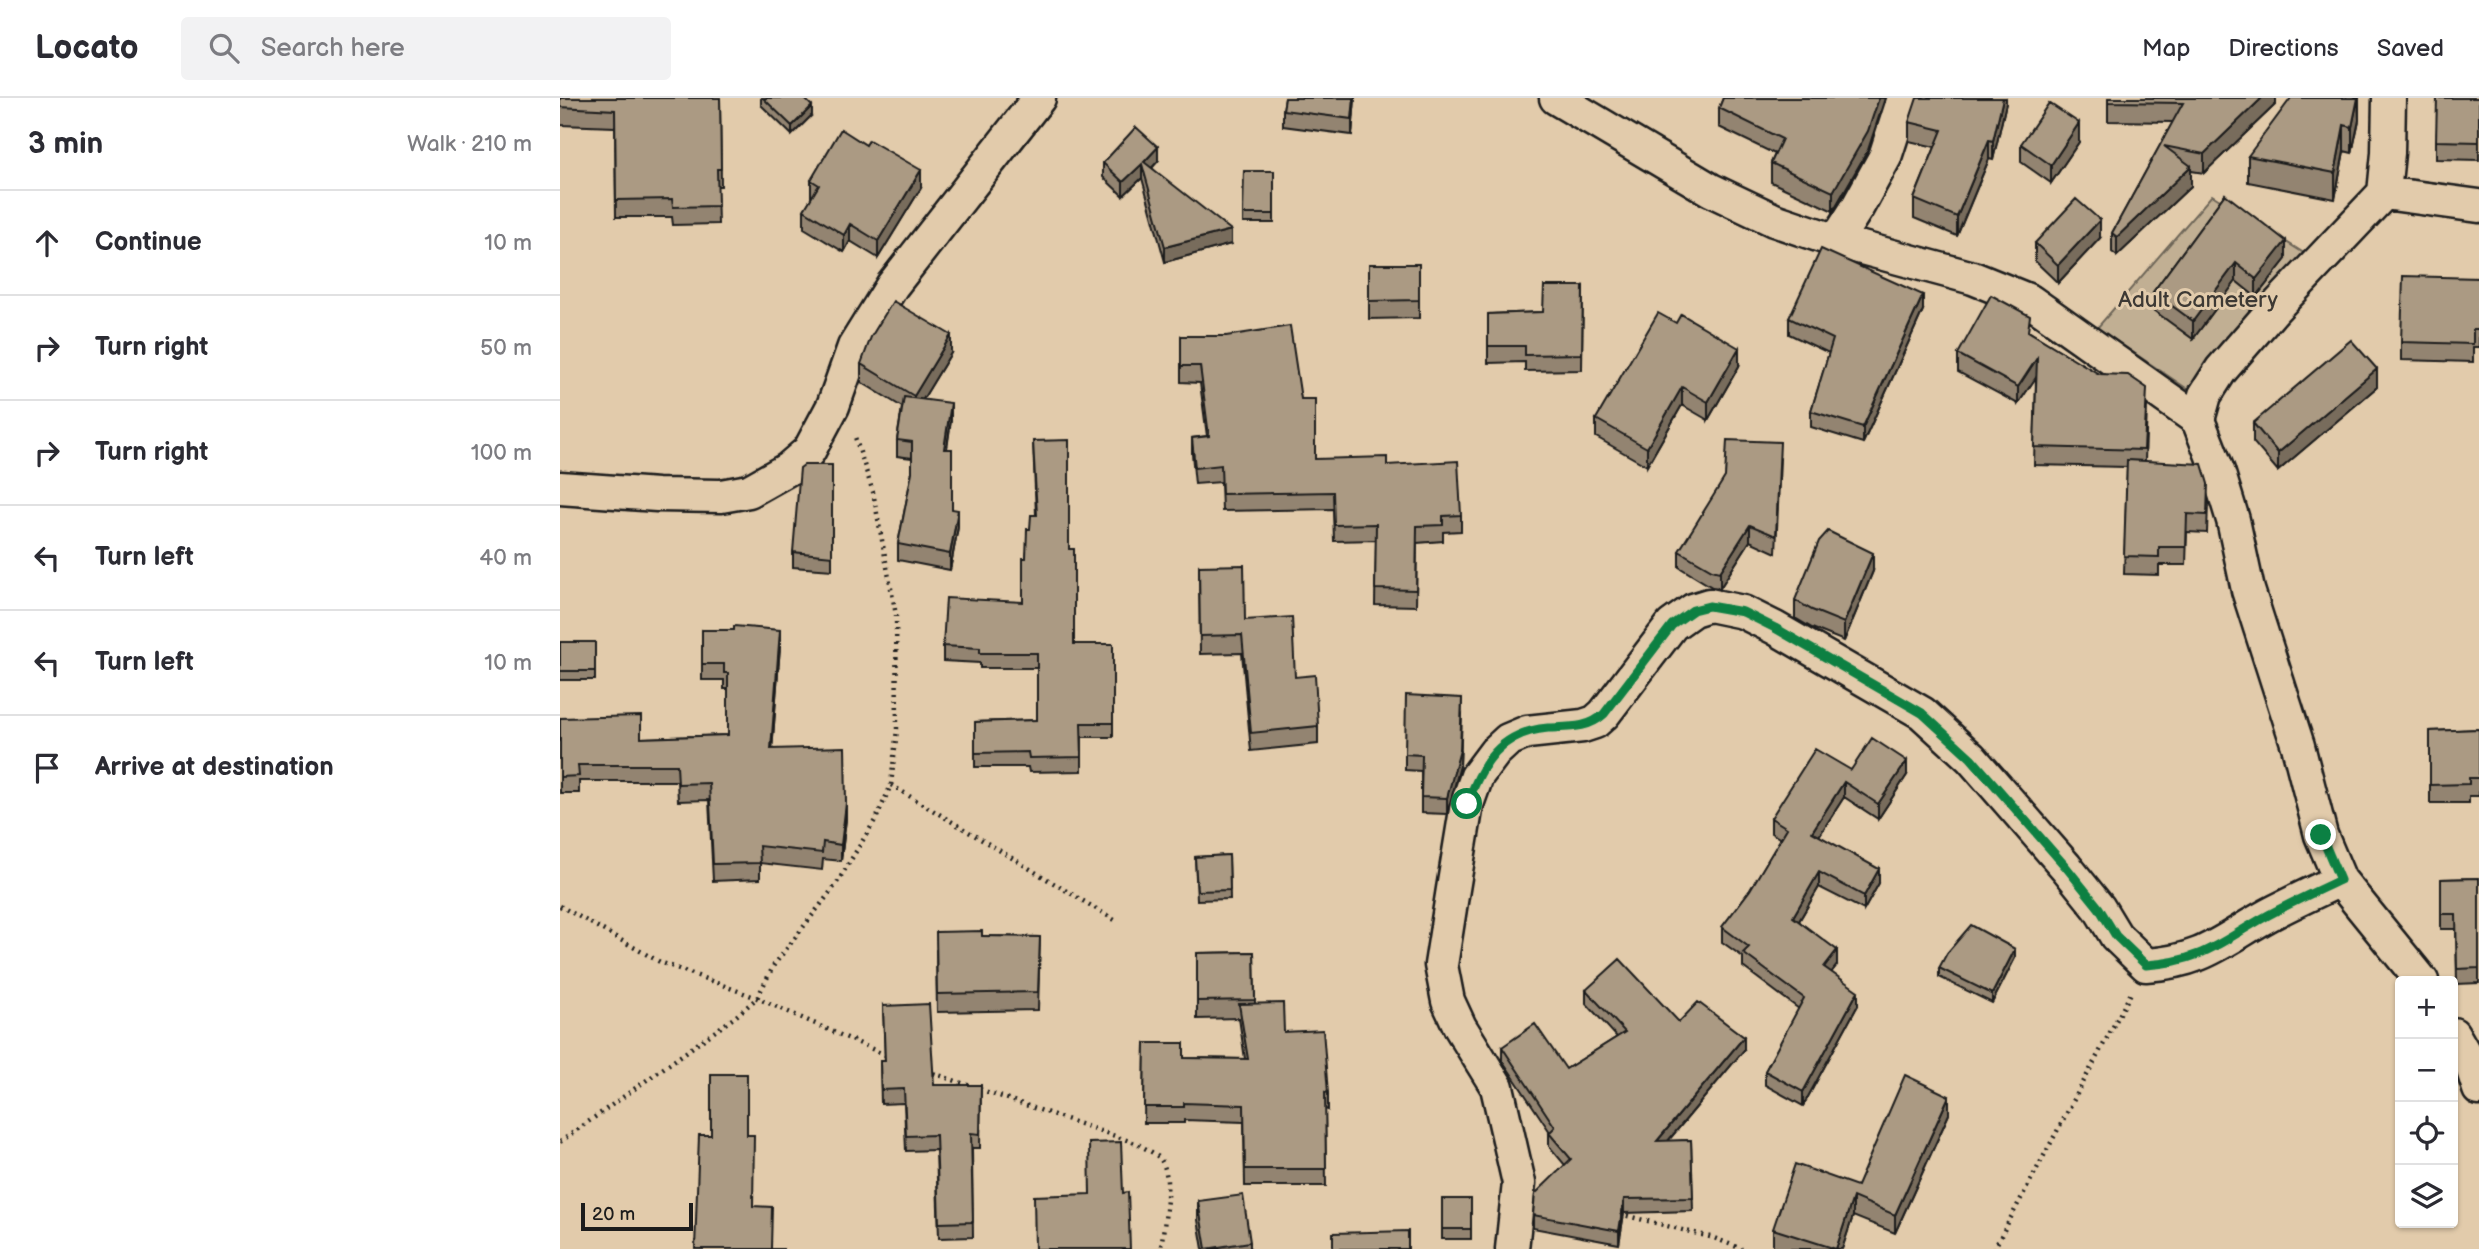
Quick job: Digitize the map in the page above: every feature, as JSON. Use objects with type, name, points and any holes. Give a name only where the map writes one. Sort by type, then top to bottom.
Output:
[{"type":"street","points":[[560,488],[695,497],[721,496],[749,491],[788,469],[809,451],[838,392],[854,347],[892,286],[1039,98]]},
{"type":"street","points":[[1556,98],[1711,190],[1774,220],[1836,241],[1973,278],[2030,300],[2198,420]]},
{"type":"street","points":[[1836,241],[1885,157],[1904,98]]},
{"type":"street","points":[[2389,98],[2384,193],[2274,309],[2221,370],[2205,395],[2198,420],[2233,520],[2248,590],[2298,747],[2321,835],[2340,880],[2418,976]]},
{"type":"street","points":[[2384,193],[2479,206]]},
{"type":"street","points":[[1512,1249],[1518,1183],[1497,1087],[1460,1027],[1448,1001],[1441,965],[1467,804],[1477,776],[1494,752],[1508,740],[1527,732],[1576,727],[1595,722],[1672,625],[1693,610],[1709,606],[1743,612],[1922,713],[1971,758],[2066,867],[2099,908],[2116,936],[2146,965],[2191,958],[2227,942],[2274,912],[2340,880]]},
{"type":"street","points":[[2456,1039],[2472,1067],[2479,1090]]},
{"type":"path","points":[[560,1142],[736,1017],[757,998],[774,965],[835,886],[877,817],[891,785],[897,729],[895,615],[873,492],[838,392]]},
{"type":"path","points":[[891,785],[1118,922]]},
{"type":"path","points":[[560,906],[660,962],[757,998],[870,1050],[896,1059]]},
{"type":"path","points":[[1994,1249],[2146,965]]},
{"type":"path","points":[[922,1069],[1138,1144],[1161,1160],[1168,1185],[1161,1249]]},
{"type":"path","points":[[1613,1213],[1714,1238],[1742,1249]]},
{"type":"green space","name":"Adult Cametery","points":[[2212,195],[2310,257],[2195,394],[2097,328]]},
{"type":"building","points":[[560,98],[720,98],[721,169],[717,169],[718,206],[673,207],[672,199],[616,200],[615,110],[560,107]]},
{"type":"building","points":[[763,98],[804,98],[812,106],[792,126]]},
{"type":"building","points":[[1285,98],[1354,98],[1352,119],[1283,110]]},
{"type":"building","points":[[1723,98],[1879,98],[1868,131],[1833,192],[1771,163],[1782,139],[1719,108]]},
{"type":"building","points":[[1917,98],[2003,98],[1993,141],[1989,140],[1957,217],[1914,199],[1942,130],[1909,122]]},
{"type":"building","points":[[2108,98],[2262,98],[2204,154],[2164,146],[2191,166],[2117,237],[2112,233],[2183,103],[2108,102]]},
{"type":"building","points":[[2291,98],[2358,98],[2352,127],[2344,125],[2335,173],[2248,156]]},
{"type":"building","points":[[2437,98],[2479,98],[2479,142],[2436,141]]},
{"type":"building","points":[[2049,103],[2079,123],[2051,165],[2021,144]]},
{"type":"building","points":[[1136,127],[1158,147],[1144,162],[1231,230],[1165,247],[1142,164],[1123,182],[1103,163]]},
{"type":"building","points":[[841,129],[866,145],[869,140],[921,170],[878,241],[850,224],[844,235],[804,210],[819,185],[811,180]]},
{"type":"building","points":[[1244,171],[1274,171],[1274,214],[1243,214]]},
{"type":"building","points":[[2225,194],[2286,241],[2256,279],[2236,263],[2193,321],[2153,292]]},
{"type":"building","points":[[2076,199],[2100,220],[2058,265],[2035,243]]},
{"type":"building","points":[[1821,249],[1923,295],[1863,427],[1811,411],[1833,339],[1789,318]]},
{"type":"building","points":[[1369,264],[1419,264],[1419,300],[1369,301]]},
{"type":"building","points":[[2403,276],[2479,278],[2479,329],[2473,329],[2473,344],[2401,342]]},
{"type":"building","points":[[1544,286],[1583,286],[1582,354],[1525,355],[1525,346],[1488,346],[1488,314],[1543,312]]},
{"type":"building","points":[[1991,295],[2030,316],[2028,331],[2099,374],[2128,375],[2147,388],[2144,450],[2034,447],[2037,358],[2018,387],[1958,354]]},
{"type":"building","points":[[893,301],[951,335],[914,396],[861,364],[871,337]]},
{"type":"building","points":[[1658,313],[1676,323],[1681,314],[1739,348],[1708,402],[1682,387],[1647,448],[1596,419]]},
{"type":"building","points":[[1290,326],[1301,399],[1315,399],[1315,459],[1387,457],[1387,465],[1458,461],[1461,515],[1443,516],[1443,525],[1417,526],[1416,590],[1375,589],[1376,524],[1334,525],[1333,492],[1222,494],[1221,465],[1195,468],[1192,438],[1209,436],[1200,366],[1181,366],[1181,336],[1226,336]]},
{"type":"building","points":[[2351,340],[2377,369],[2278,453],[2253,423]]},
{"type":"building","points":[[904,397],[951,403],[944,449],[952,449],[952,509],[958,510],[950,554],[898,544],[912,472],[912,442],[897,440]]},
{"type":"building","points":[[1069,440],[1069,549],[1074,549],[1074,644],[1113,644],[1113,723],[1081,723],[1082,757],[1029,758],[1028,752],[975,753],[975,722],[1037,720],[1037,653],[980,653],[980,648],[943,646],[946,598],[1023,602],[1023,558],[1026,558],[1027,529],[1030,529],[1031,515],[1037,515],[1033,441]]},
{"type":"building","points":[[1727,440],[1780,442],[1776,536],[1750,525],[1720,572],[1679,551],[1725,477]]},
{"type":"building","points":[[2127,460],[2202,464],[2208,484],[2207,515],[2187,514],[2186,547],[2159,547],[2159,557],[2124,556]]},
{"type":"building","points":[[804,465],[832,465],[832,556],[793,552],[800,468]]},
{"type":"building","points":[[1828,531],[1873,553],[1844,623],[1795,600],[1819,541]]},
{"type":"building","points":[[1244,565],[1245,620],[1292,617],[1295,677],[1315,675],[1318,726],[1251,733],[1242,635],[1200,636],[1199,566]]},
{"type":"building","points":[[734,626],[780,630],[771,749],[845,747],[846,803],[841,845],[823,842],[822,853],[759,846],[760,863],[713,864],[709,783],[678,784],[677,765],[578,765],[579,776],[560,777],[560,718],[641,716],[641,738],[728,735],[728,673],[724,673],[724,664],[702,664],[702,630],[734,630]]},
{"type":"building","points":[[560,642],[595,642],[595,671],[560,671]]},
{"type":"building","points":[[1406,695],[1462,698],[1460,750],[1447,798],[1421,797],[1422,755],[1405,754]]},
{"type":"building","points":[[2479,729],[2479,778],[2469,778],[2469,784],[2430,785],[2430,731]]},
{"type":"building","points":[[1872,738],[1907,761],[1878,804],[1844,782],[1812,832],[1879,869],[1864,896],[1819,872],[1793,917],[1837,950],[1824,967],[1858,991],[1803,1092],[1765,1071],[1804,998],[1743,953],[1749,947],[1722,927],[1750,890],[1787,828],[1771,818],[1815,749],[1851,770]]},
{"type":"building","points":[[1229,855],[1230,890],[1197,891],[1195,857]]},
{"type":"building","points":[[2479,878],[2479,968],[2457,969],[2456,914],[2441,914],[2441,879]]},
{"type":"building","points":[[1971,925],[2015,949],[1992,994],[1939,968],[1947,953]]},
{"type":"building","points":[[982,931],[982,936],[1040,937],[1038,992],[937,994],[936,932]]},
{"type":"building","points":[[1254,952],[1255,1000],[1197,1001],[1197,953]]},
{"type":"building","points":[[1620,959],[1679,1022],[1698,1002],[1744,1037],[1657,1141],[1691,1140],[1693,1198],[1624,1199],[1619,1231],[1533,1215],[1535,1194],[1571,1159],[1549,1133],[1555,1127],[1502,1047],[1535,1024],[1566,1069],[1625,1032],[1586,990]]},
{"type":"building","points":[[1283,1003],[1284,1032],[1323,1030],[1328,1093],[1325,1092],[1326,1169],[1245,1169],[1244,1105],[1184,1103],[1184,1107],[1144,1107],[1145,1043],[1184,1043],[1184,1058],[1248,1059],[1239,1004]]},
{"type":"building","points":[[929,1004],[934,1085],[981,1085],[980,1134],[971,1133],[973,1222],[939,1223],[936,1135],[906,1136],[904,1089],[881,1090],[880,1061],[885,1061],[883,1006]]},
{"type":"building","points":[[711,1074],[747,1074],[747,1135],[754,1135],[753,1206],[772,1207],[771,1249],[695,1249],[699,1135],[711,1135]]},
{"type":"building","points":[[1905,1075],[1949,1096],[1895,1215],[1853,1197],[1836,1249],[1773,1229],[1795,1164],[1857,1186]]},
{"type":"building","points":[[1121,1142],[1123,1193],[1128,1192],[1130,1249],[1035,1249],[1034,1196],[1090,1194],[1089,1143]]},
{"type":"building","points":[[1243,1195],[1250,1242],[1206,1249],[1198,1201]]},
{"type":"building","points":[[1442,1199],[1471,1199],[1471,1229],[1442,1229]]},
{"type":"building","points":[[1408,1231],[1408,1249],[1333,1249],[1333,1233]]},
{"type":"route","points":[[1467,804],[1477,776],[1494,752],[1508,740],[1527,732],[1583,726],[1595,722],[1672,625],[1693,610],[1709,606],[1743,612],[1775,628],[1922,713],[1971,758],[2066,867],[2099,908],[2116,936],[2146,965],[2191,958],[2227,942],[2274,912],[2340,880],[2321,835]]}]
